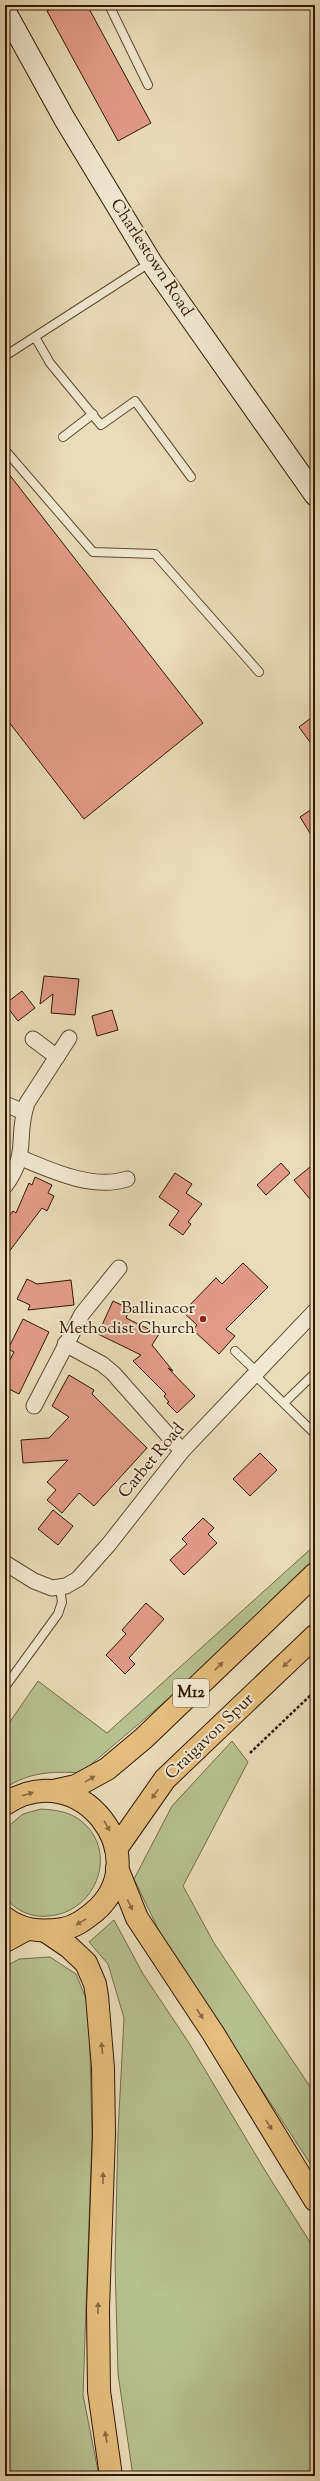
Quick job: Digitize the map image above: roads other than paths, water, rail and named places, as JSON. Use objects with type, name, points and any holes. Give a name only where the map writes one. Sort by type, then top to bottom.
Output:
[{"type":"highway","name":"M12","points":[[5,1804],[14,1798],[34,1791],[53,1791],[76,1786],[107,1769],[144,1738],[315,1574]]},
{"type":"highway","name":"Craigavon Spur","points":[[116,1858],[165,1779],[315,1636]]},
{"type":"highway","name":"M12","points":[[5,1941],[37,1930],[76,1925],[99,1908],[112,1887],[116,1858],[109,1829],[93,1808],[74,1796],[53,1791]]},
{"type":"highway","points":[[116,1858],[137,1918],[213,2033],[315,2200]]},
{"type":"highway","points":[[5,1918],[37,1930],[69,1947],[86,1963],[95,1984],[103,2068],[104,2119],[98,2309],[99,2391],[112,2476]]},
{"type":"main road","name":"Charlestown Road","points":[[5,11],[64,118],[151,262],[315,495]]},
{"type":"street","points":[[5,1186],[17,1170],[21,1158],[24,1112],[27,1103],[69,1038]]},
{"type":"street","points":[[33,1039],[57,1057]]},
{"type":"street","points":[[5,1104],[24,1112]]},
{"type":"street","points":[[21,1158],[53,1171],[85,1179],[111,1182],[127,1179]]},
{"type":"street","points":[[34,1406],[82,1314],[120,1268]]},
{"type":"street","name":"Carbet Road","points":[[60,1588],[72,1584],[88,1568],[182,1451],[315,1311]]},
{"type":"street","points":[[65,1344],[102,1364],[113,1373],[182,1451]]},
{"type":"street","points":[[5,1563],[44,1586],[60,1588]]},
{"type":"lane","points":[[109,5],[148,85]]},
{"type":"lane","points":[[5,356],[151,262]]},
{"type":"lane","points":[[35,337],[50,363],[93,414],[100,425],[135,401],[191,477]]},
{"type":"lane","points":[[63,437],[93,414]]},
{"type":"lane","points":[[5,450],[93,552],[155,554],[259,672]]},
{"type":"lane","points":[[235,1351],[315,1434]]},
{"type":"lane","points":[[284,1403],[315,1372]]},
{"type":"lane","points":[[5,1687],[58,1614],[62,1602],[60,1588]]},
{"type":"place","name":"Ballinacor Methodist Church","points":[[203,1319]]}]
